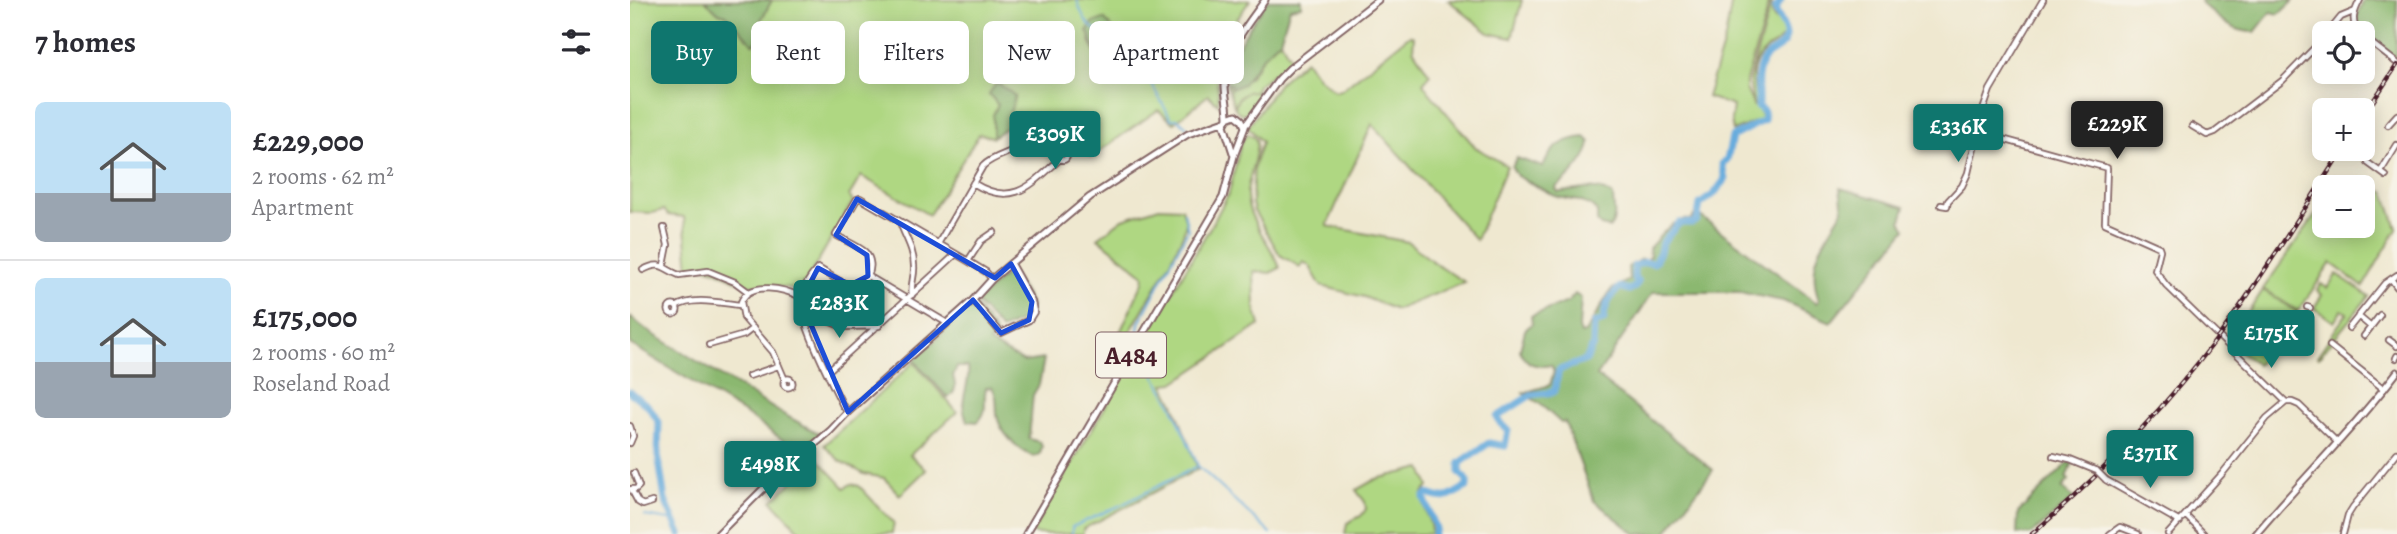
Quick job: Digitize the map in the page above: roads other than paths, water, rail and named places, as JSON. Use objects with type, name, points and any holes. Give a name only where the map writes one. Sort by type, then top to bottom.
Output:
[{"type":"main road","points":[[1234,156],[1226,133],[1228,103],[1225,78],[1230,55],[1237,41],[1265,0]]},
{"type":"main road","points":[[1228,103],[1245,126],[1290,68],[1378,0]]},
{"type":"main road","points":[[718,534],[728,531],[758,494],[843,420],[848,412],[973,300],[992,279],[1090,197],[1188,134],[1256,110]]},
{"type":"main road","points":[[1212,126],[1226,133],[1241,135]]},
{"type":"main road","name":"A484","points":[[1026,534],[1215,212],[1227,185],[1245,126]]},
{"type":"main road","points":[[2256,534],[2397,372]]},
{"type":"street","points":[[1948,201],[1967,178],[1990,90],[2043,0]]},
{"type":"street","points":[[2353,21],[2360,0]]},
{"type":"street","points":[[2338,21],[2354,12]]},
{"type":"street","points":[[2375,46],[2397,63]]},
{"type":"street","points":[[2192,126],[2207,135],[2215,132],[2282,81],[2312,50]]},
{"type":"street","points":[[2389,125],[2397,115]]},
{"type":"street","points":[[1978,132],[2107,168],[2103,218],[2105,223],[2158,247],[2160,250],[2155,270],[2166,285],[2286,402]]},
{"type":"street","points":[[938,244],[988,162],[1016,150],[1027,141]]},
{"type":"street","points":[[2381,171],[2397,145]]},
{"type":"street","points":[[973,183],[995,192],[1016,193],[1030,187],[1060,159]]},
{"type":"street","points":[[2368,163],[2386,176]]},
{"type":"street","points":[[848,412],[843,407],[827,371],[804,314],[801,297],[818,268],[848,284],[861,283],[868,276],[871,265],[867,255],[836,235],[858,198],[968,261],[992,279]]},
{"type":"street","points":[[900,222],[912,249],[914,267],[910,297]]},
{"type":"street","points":[[664,265],[668,245],[666,231]]},
{"type":"street","points":[[968,261],[981,241],[993,232]]},
{"type":"street","points":[[827,371],[956,254]]},
{"type":"street","points":[[973,300],[1001,333],[1029,320],[1034,312],[1032,302],[1011,264]]},
{"type":"street","points":[[645,267],[664,265],[679,275],[708,271],[735,282],[747,291]]},
{"type":"street","points":[[2349,328],[2385,284],[2397,275]]},
{"type":"street","points":[[868,276],[910,297],[947,323]]},
{"type":"street","points":[[2391,279],[2397,287]]},
{"type":"street","points":[[785,380],[773,352],[744,318],[740,305],[747,291],[755,289],[786,290],[801,297]]},
{"type":"street","points":[[676,307],[694,302],[740,305]]},
{"type":"street","points":[[804,314],[809,313],[843,327],[879,326]]},
{"type":"street","points":[[2364,336],[2380,315]]},
{"type":"street","points":[[2358,316],[2371,327]]},
{"type":"street","points":[[712,346],[744,335],[752,328]]},
{"type":"street","points":[[2389,340],[2397,346]]},
{"type":"street","points":[[2332,349],[2384,389]]},
{"type":"street","points":[[749,376],[778,366]]},
{"type":"street","points":[[2168,534],[2267,418],[2286,402],[2299,405],[2337,442]]},
{"type":"street","points":[[630,426],[633,436],[630,443]]},
{"type":"street","points":[[2343,534],[2353,507],[2397,453]]},
{"type":"street","points":[[2053,456],[2097,471],[2106,480],[2180,522]]},
{"type":"street","points":[[630,489],[639,486],[634,473]]},
{"type":"street","points":[[630,489],[643,505],[652,502]]},
{"type":"street","points":[[2186,516],[2204,534]]},
{"type":"street","points":[[2110,534],[2120,527],[2138,534]]},
{"type":"waterway","points":[[1077,0],[1087,22],[1116,43],[1119,57],[1146,74],[1171,119],[1178,119],[1187,127]]},
{"type":"waterway","points":[[1434,534],[1436,529],[1424,497],[1428,494],[1448,497],[1467,487],[1467,480],[1460,473],[1460,463],[1489,443],[1505,446],[1508,430],[1497,417],[1531,395],[1554,392],[1559,370],[1586,360],[1593,345],[1594,323],[1604,320],[1608,302],[1620,287],[1629,290],[1638,282],[1634,278],[1634,266],[1644,262],[1654,263],[1662,243],[1679,223],[1692,223],[1697,220],[1700,204],[1714,194],[1725,179],[1722,164],[1727,160],[1732,137],[1764,120],[1764,112],[1758,106],[1759,73],[1764,59],[1780,46],[1786,37],[1775,10],[1781,0]]},
{"type":"waterway","points":[[1138,331],[1139,323],[1188,230],[1184,212]]},
{"type":"waterway","points":[[1148,345],[1154,374],[1172,405],[1198,466],[1271,534]]},
{"type":"waterway","points":[[630,392],[648,406],[659,422],[658,454],[665,500],[680,534]]},
{"type":"waterway","points":[[1072,534],[1072,527],[1196,467]]},
{"type":"waterway","points":[[645,516],[675,521]]},
{"type":"railway","points":[[2375,98],[2397,65]]},
{"type":"railway","points":[[2032,534],[2131,440],[2198,363],[2251,290],[2335,161]]}]
